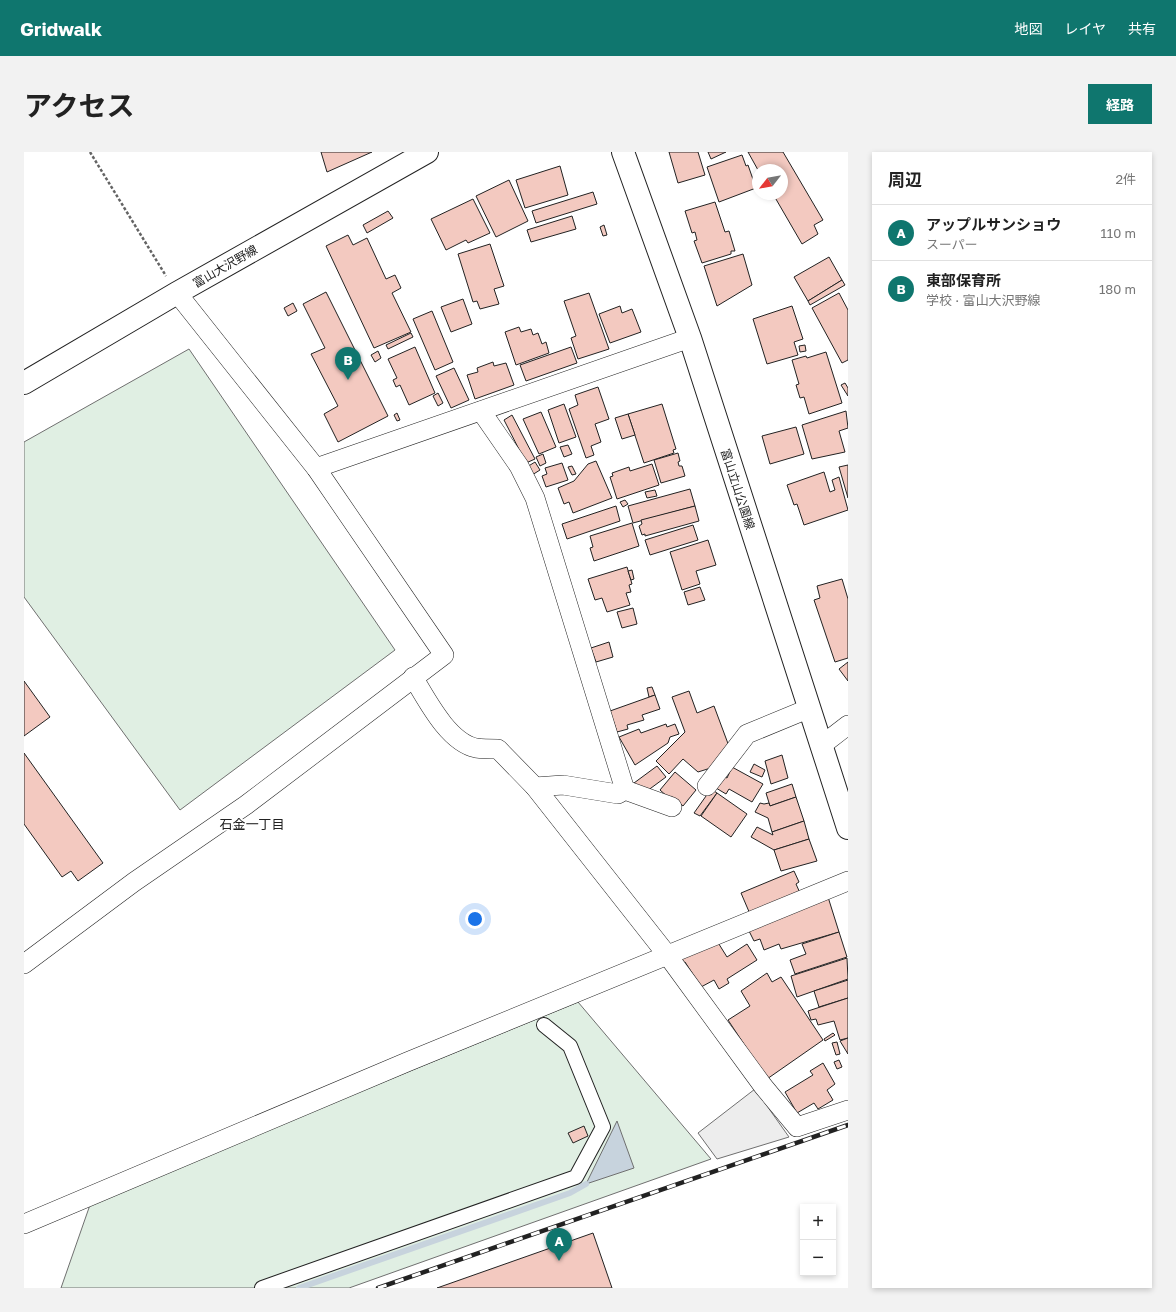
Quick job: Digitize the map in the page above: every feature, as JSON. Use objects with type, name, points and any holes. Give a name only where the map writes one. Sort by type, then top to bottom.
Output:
[{"type":"main road","name":"富山大沢野線","points":[[24,383],[177,293],[427,152]]},
{"type":"main road","name":"富山立山公園線","points":[[623,152],[690,338],[750,529],[810,708],[848,828]]},
{"type":"street","points":[[24,964],[134,882],[246,805],[444,655],[316,468],[177,293]]},
{"type":"street","points":[[316,468],[690,338]]},
{"type":"street","points":[[481,411],[519,466],[535,498],[626,790]]},
{"type":"street","points":[[413,677],[431,706],[455,738],[475,748],[498,749],[535,787],[668,956],[763,1086],[797,1127],[848,1110]]},
{"type":"street","points":[[707,786],[747,734],[810,708]]},
{"type":"street","points":[[822,745],[848,725]]},
{"type":"street","points":[[535,787],[562,785],[618,794],[626,790],[672,807]]},
{"type":"street","points":[[24,1224],[400,1065],[848,881]]},
{"type":"street","points":[[262,1288],[576,1177],[603,1127],[570,1046],[544,1025]]},
{"type":"path","points":[[90,152],[177,293]]},
{"type":"green space","points":[[189,349],[395,650],[180,810],[24,597],[24,442]]},
{"type":"green space","points":[[578,1002],[711,1159],[349,1288],[61,1288],[91,1202]]},
{"type":"shaded area","points":[[755,1089],[789,1137],[717,1159],[698,1133]]},
{"type":"shaded area","points":[[617,1121],[634,1168],[586,1184]]},
{"type":"building","points":[[321,152],[372,152],[327,172]]},
{"type":"building","points":[[669,152],[698,152],[705,175],[678,183]]},
{"type":"building","points":[[708,152],[726,152],[711,159]]},
{"type":"building","points":[[748,152],[783,152],[823,220],[814,225],[818,234],[802,244],[776,200],[788,200],[788,164],[755,164]]},
{"type":"building","points":[[742,155],[746,166],[748,165],[752,176],[752,190],[719,202],[707,167]]},
{"type":"building","points":[[560,166],[568,195],[525,208],[516,180]]},
{"type":"building","points":[[509,180],[528,221],[496,237],[476,196]]},
{"type":"building","points":[[593,192],[597,204],[536,223],[532,211]]},
{"type":"building","points":[[473,199],[490,233],[468,243],[466,240],[446,250],[431,219]]},
{"type":"building","points":[[715,202],[725,232],[729,231],[735,251],[731,251],[731,254],[702,263],[694,241],[697,240],[695,232],[692,233],[685,211]]},
{"type":"building","points":[[388,211],[393,218],[367,233],[363,225]]},
{"type":"building","points":[[572,216],[576,229],[531,242],[527,230]]},
{"type":"building","points":[[604,225],[607,235],[603,236],[600,227]]},
{"type":"building","points":[[348,235],[353,245],[367,238],[386,279],[395,275],[401,288],[392,293],[411,332],[374,348],[326,246]]},
{"type":"building","points":[[490,244],[504,286],[494,289],[499,304],[480,309],[477,301],[473,302],[458,254]]},
{"type":"building","points":[[743,254],[752,285],[717,306],[704,266]]},
{"type":"building","points":[[829,257],[842,280],[808,301],[794,277]]},
{"type":"building","points":[[842,280],[845,285],[810,305],[808,301]]},
{"type":"building","points":[[326,292],[388,416],[338,442],[324,414],[338,406],[311,354],[325,348],[303,304]]},
{"type":"building","points":[[589,293],[609,349],[578,359],[571,338],[576,336],[564,301]]},
{"type":"building","points":[[839,293],[848,310],[848,360],[842,363],[812,308]]},
{"type":"building","points":[[463,299],[472,324],[451,332],[441,307]]},
{"type":"building","points":[[293,303],[297,311],[288,316],[284,308]]},
{"type":"building","points":[[620,306],[622,313],[632,309],[641,332],[610,343],[599,314]]},
{"type":"building","points":[[792,306],[803,339],[794,342],[798,355],[767,364],[753,319]]},
{"type":"building","points":[[432,311],[453,362],[435,370],[413,319]]},
{"type":"building","points":[[519,327],[521,332],[531,329],[533,335],[538,333],[542,344],[546,342],[549,353],[516,365],[505,332]]},
{"type":"building","points":[[411,333],[413,337],[388,349],[386,345]]},
{"type":"building","points":[[805,345],[806,351],[800,352],[799,346]]},
{"type":"building","points":[[415,347],[435,393],[409,405],[400,385],[396,387],[393,380],[397,378],[388,359]]},
{"type":"building","points":[[571,347],[577,363],[526,381],[520,365]]},
{"type":"building","points":[[378,351],[381,358],[375,362],[371,355]]},
{"type":"building","points":[[826,352],[842,403],[809,414],[804,397],[800,398],[796,385],[799,384],[792,360],[806,356],[807,358]]},
{"type":"building","points":[[493,362],[494,366],[506,363],[514,385],[475,399],[467,375],[478,372],[477,368]]},
{"type":"building","points":[[454,368],[469,400],[451,408],[436,376]]},
{"type":"building","points":[[845,383],[848,388],[848,396],[841,385]]},
{"type":"building","points":[[598,387],[609,419],[595,424],[601,442],[591,446],[594,455],[586,458],[569,409],[578,405],[575,395]]},
{"type":"building","points":[[438,393],[443,403],[438,406],[433,396]]},
{"type":"building","points":[[564,404],[576,437],[559,443],[548,410]]},
{"type":"building","points":[[662,404],[676,449],[673,450],[674,453],[644,463],[628,414]]},
{"type":"building","points":[[846,411],[848,428],[839,431],[845,452],[812,459],[802,425]]},
{"type":"building","points":[[541,412],[556,447],[539,454],[523,419]]},
{"type":"building","points":[[397,413],[400,420],[397,421],[394,415]]},
{"type":"building","points":[[628,414],[635,435],[622,439],[615,418]]},
{"type":"building","points":[[512,415],[535,459],[526,463],[504,420]]},
{"type":"building","points":[[796,427],[804,454],[770,464],[762,436]]},
{"type":"building","points":[[568,445],[572,454],[564,457],[560,447]]},
{"type":"building","points":[[678,453],[680,461],[678,462],[679,466],[682,466],[685,476],[661,483],[654,460]]},
{"type":"building","points":[[543,454],[546,463],[540,466],[536,457]]},
{"type":"building","points":[[596,461],[612,498],[573,513],[569,502],[564,504],[558,488],[574,481],[588,464]]},
{"type":"building","points":[[535,462],[540,470],[532,475],[527,467]]},
{"type":"building","points":[[562,463],[568,480],[546,487],[542,476],[547,474],[545,468]]},
{"type":"building","points":[[652,464],[659,485],[617,499],[610,477],[613,476],[612,473],[629,467],[630,471]]},
{"type":"building","points":[[848,465],[848,498],[839,467]]},
{"type":"building","points":[[572,466],[576,474],[572,475],[568,467]]},
{"type":"building","points":[[824,472],[830,492],[835,490],[832,480],[839,477],[848,510],[804,525],[797,504],[794,505],[787,485]]},
{"type":"building","points":[[690,489],[695,506],[633,523],[628,506]]},
{"type":"building","points":[[655,490],[657,496],[647,498],[645,492]]},
{"type":"building","points":[[625,500],[628,504],[623,507],[620,502]]},
{"type":"building","points":[[616,506],[620,521],[567,539],[562,524]]},
{"type":"building","points":[[695,506],[699,521],[645,536],[645,534],[642,535],[639,526],[642,524],[641,520]]},
{"type":"building","points":[[632,523],[639,546],[594,561],[590,548],[593,547],[590,536]]},
{"type":"building","points":[[693,525],[698,540],[650,555],[645,540]]},
{"type":"building","points":[[708,540],[716,565],[696,571],[700,584],[682,590],[670,552]]},
{"type":"building","points":[[627,567],[632,584],[629,585],[631,592],[626,593],[630,605],[607,612],[602,598],[595,600],[588,579]]},
{"type":"building","points":[[632,570],[634,579],[631,580],[628,571]]},
{"type":"building","points":[[842,579],[848,599],[848,658],[835,662],[814,600],[820,598],[817,586]]},
{"type":"building","points":[[700,587],[705,600],[688,605],[684,592]]},
{"type":"building","points":[[633,608],[637,624],[622,628],[617,612]]},
{"type":"building","points":[[609,642],[613,657],[596,662],[591,648]]},
{"type":"building","points":[[848,662],[848,681],[839,669]]},
{"type":"building","points":[[24,681],[50,717],[24,736]]},
{"type":"building","points":[[652,687],[655,695],[649,697],[647,688]]},
{"type":"building","points":[[689,691],[697,713],[714,706],[730,749],[717,766],[698,772],[683,759],[669,774],[656,761],[685,732],[672,697]]},
{"type":"building","points":[[655,695],[660,709],[642,715],[644,720],[627,725],[628,729],[617,732],[610,711]]},
{"type":"building","points":[[666,724],[667,727],[675,724],[679,734],[670,737],[668,743],[635,765],[619,737],[639,729],[641,733]]},
{"type":"building","points":[[24,753],[103,863],[78,881],[71,871],[62,877],[24,824]]},
{"type":"building","points":[[782,755],[788,778],[771,784],[765,761]]},
{"type":"building","points":[[754,764],[765,770],[762,777],[750,772]]},
{"type":"building","points":[[657,766],[666,777],[647,791],[640,791],[634,783]]},
{"type":"building","points":[[732,767],[763,784],[752,802],[729,789],[726,794],[716,788],[723,776],[727,778]]},
{"type":"building","points":[[675,772],[696,790],[683,806],[671,796],[669,798],[660,790]]},
{"type":"building","points":[[792,784],[796,797],[770,806],[766,793]]},
{"type":"building","points":[[711,789],[717,793],[700,816],[694,813]]},
{"type":"building","points":[[717,793],[747,814],[731,837],[701,816]]},
{"type":"building","points":[[796,797],[804,821],[772,832],[768,818],[755,812],[760,803],[769,803],[770,806]]},
{"type":"building","points":[[804,821],[809,839],[774,850],[751,837],[757,827],[773,835],[772,832]]},
{"type":"building","points":[[809,839],[817,861],[781,871],[774,850]]},
{"type":"building","points":[[794,871],[799,882],[796,884],[800,893],[750,914],[741,893]]},
{"type":"building","points":[[828,897],[839,932],[781,949],[779,944],[764,950],[760,939],[754,941],[748,929]]},
{"type":"building","points":[[839,932],[847,957],[795,974],[790,960],[806,954],[802,944]]},
{"type":"building","points":[[717,941],[727,957],[747,944],[757,960],[727,979],[729,983],[719,989],[714,980],[701,987],[685,962],[682,964],[679,957]]},
{"type":"building","points":[[847,958],[848,979],[797,997],[791,976]]},
{"type":"building","points":[[767,973],[772,982],[781,977],[823,1040],[767,1079],[728,1020],[750,1006],[741,991]]},
{"type":"building","points":[[848,980],[848,998],[819,1007],[814,991]]},
{"type":"building","points":[[848,998],[848,1038],[840,1040],[834,1021],[818,1025],[816,1019],[811,1020],[808,1011]]},
{"type":"building","points":[[833,1033],[835,1035],[825,1041],[824,1039]]},
{"type":"building","points":[[848,1038],[848,1054],[840,1041]]},
{"type":"building","points":[[837,1042],[840,1054],[836,1055],[832,1043]]},
{"type":"building","points":[[839,1060],[842,1067],[837,1069],[834,1062]]},
{"type":"building","points":[[823,1063],[835,1084],[827,1090],[833,1100],[818,1109],[814,1103],[797,1113],[785,1092],[813,1075],[810,1071]]},
{"type":"building","points":[[584,1126],[588,1136],[573,1143],[568,1133]]},
{"type":"building","points":[[593,1233],[612,1288],[437,1288]]},
{"type":"waterway","points":[[299,1288],[570,1193],[586,1184]]},
{"type":"railway","points":[[378,1288],[848,1125]]},
{"type":"place","name":"東部保育所","points":[[348,380]]},
{"type":"place","name":"アップルサンショウ","points":[[559,1261]]},
{"type":"district","name":"石金一丁目","points":[[252,824]]}]
